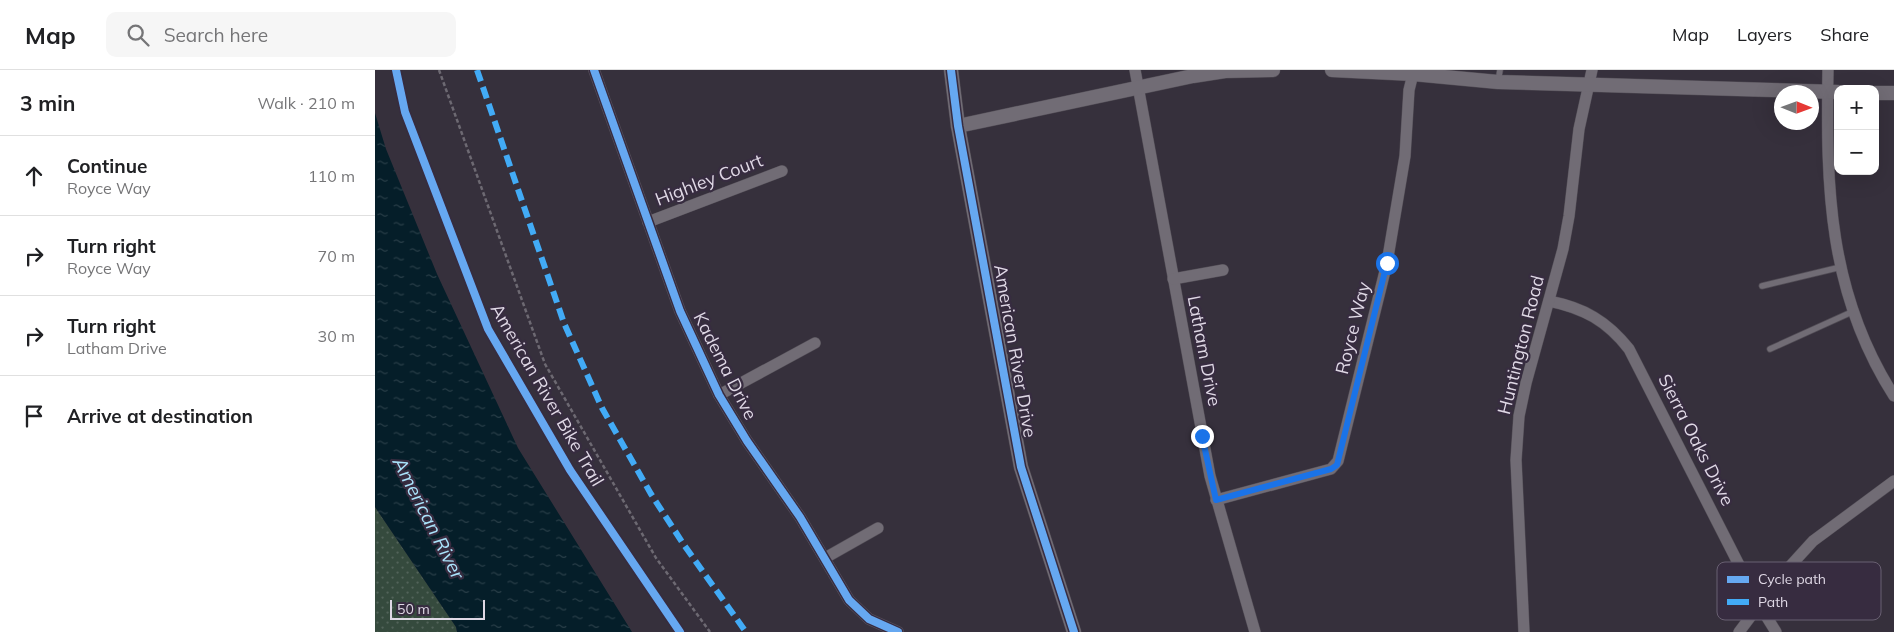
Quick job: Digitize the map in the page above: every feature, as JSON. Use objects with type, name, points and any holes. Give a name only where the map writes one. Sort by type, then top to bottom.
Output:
[{"type":"street","name":"Kadema Drive","points":[[594,70],[680,311],[719,395],[747,442],[800,517],[844,593],[862,613],[877,623],[898,632]]},
{"type":"street","name":"American River Drive","points":[[951,70],[959,126],[1021,467],[1074,632]]},
{"type":"street","name":"Latham Drive","points":[[1135,70],[1209,476],[1255,632]]},
{"type":"street","points":[[959,126],[1225,71],[1273,70]]},
{"type":"street","points":[[1331,70],[1499,76],[1589,85],[1833,91]]},
{"type":"street","name":"Huntington Road","points":[[1524,632],[1517,438],[1526,383],[1549,300],[1569,216],[1579,129],[1592,70]]},
{"type":"street","points":[[1827,70],[1833,91],[1829,203],[1841,267],[1854,311],[1874,360],[1894,396]]},
{"type":"street","name":"Royce Way","points":[[1216,500],[1331,469],[1338,461],[1387,263],[1405,156],[1409,90],[1413,72]]},
{"type":"street","points":[[1879,93],[1894,93]]},
{"type":"street","name":"Highley Court","points":[[648,222],[783,171]]},
{"type":"street","name":"Latham Drive","points":[[1173,279],[1223,270]]},
{"type":"street","name":"Sierra Oaks Drive","points":[[1549,300],[1577,307],[1594,316],[1617,334],[1629,349],[1738,562]]},
{"type":"street","points":[[719,395],[815,343]]},
{"type":"street","points":[[1794,562],[1813,541],[1894,481]]},
{"type":"street","points":[[825,558],[878,528]]},
{"type":"street","points":[[1739,632],[1749,620]]},
{"type":"street","name":"Sierra Oaks Drive","points":[[1769,620],[1777,632]]},
{"type":"lane","points":[[1762,286],[1841,267]]},
{"type":"lane","points":[[1770,349],[1854,311]]},
{"type":"path","points":[[439,70],[545,364],[656,558],[710,632]]},
{"type":"green space","points":[[375,507],[456,627],[457,632],[375,632]]},
{"type":"water","name":"American River","points":[[375,113],[386,149],[437,274],[518,448],[632,632],[457,632],[456,627],[375,507]]},
{"type":"marked path","points":[[477,70],[564,323],[602,408],[651,494],[684,545],[746,632]]},
{"type":"cycle path","name":"American River Bike Trail","points":[[396,70],[405,112],[488,329],[570,470],[680,632]]},
{"type":"cycle path","points":[[594,70],[680,311],[719,395],[747,441],[800,517],[849,600],[869,619],[898,632]]},
{"type":"cycle path","points":[[951,70],[958,126],[1021,467],[1074,632]]},
{"type":"route","points":[[1202,436],[1209,476],[1216,500],[1331,469],[1337,465],[1387,263]]}]
